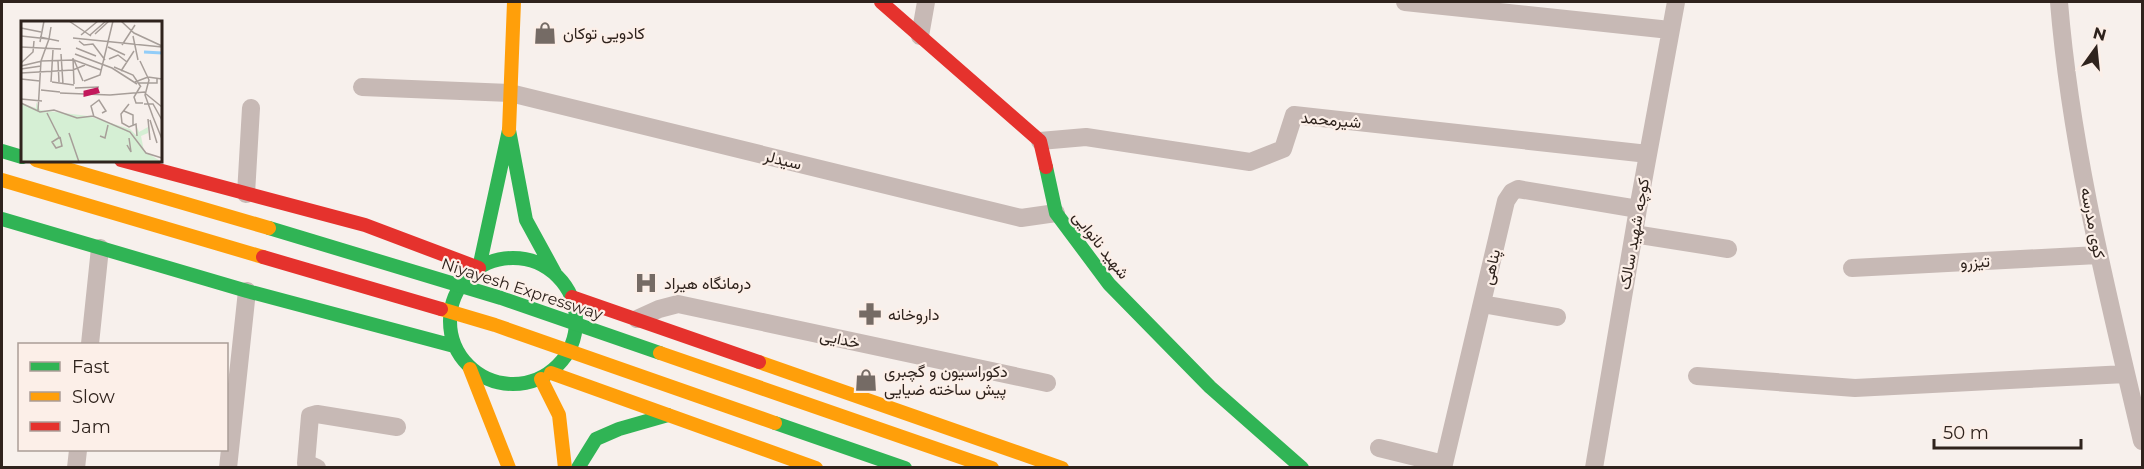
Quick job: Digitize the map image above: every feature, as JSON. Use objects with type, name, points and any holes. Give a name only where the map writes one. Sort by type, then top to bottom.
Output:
[{"type":"main road","points":[[479,268],[509,130],[514,2]]},
{"type":"main road","points":[[881,2],[1040,141]]},
{"type":"main road","points":[[470,369],[486,379],[504,385],[523,384],[546,376],[566,358],[574,338],[577,317],[572,297],[555,273],[525,220],[509,130]]},
{"type":"main road","name":"شهید نانوایی","points":[[1040,141],[1056,213],[1109,284],[1202,380],[1302,468]]},
{"type":"main road","points":[[2,151],[21,157]]},
{"type":"main road","name":"Niyayesh Expressway","points":[[43,162],[357,253],[501,298],[992,468]]},
{"type":"main road","points":[[128,162],[365,225],[479,268]]},
{"type":"main road","points":[[2,180],[495,325],[905,468]]},
{"type":"main road","points":[[2,219],[247,291],[454,346]]},
{"type":"main road","points":[[346,318],[361,302],[370,282],[371,244],[365,225]]},
{"type":"main road","points":[[509,468],[470,369],[454,346],[449,327],[450,307],[458,288],[479,268],[504,258],[522,258],[555,273]]},
{"type":"main road","points":[[572,297],[1062,468]]},
{"type":"main road","points":[[669,417],[664,404],[668,380],[680,359],[701,341]]},
{"type":"main road","points":[[546,376],[816,468]]},
{"type":"main road","points":[[546,376],[559,415],[565,468]]},
{"type":"main road","points":[[578,468],[596,439],[619,429],[669,417]]},
{"type":"street","points":[[920,36],[926,2]]},
{"type":"street","points":[[1405,2],[1670,30]]},
{"type":"street","name":"کوچه شهید سالک","points":[[1594,468],[1676,2]]},
{"type":"street","name":"کوی مدرسه","points":[[2059,2],[2064,58],[2098,255],[2142,441]]},
{"type":"street","name":"سیدلر","points":[[362,87],[510,93],[1021,218],[1056,213]]},
{"type":"street","points":[[246,194],[251,108]]},
{"type":"street","name":"شیرمحمد","points":[[1040,141],[1086,137],[1250,162],[1282,148],[1294,115],[1648,154]]},
{"type":"street","name":"پناهی","points":[[1444,466],[1506,201],[1512,192],[1518,189],[1638,209]]},
{"type":"street","points":[[1634,234],[1728,249]]},
{"type":"street","points":[[90,343],[100,248]]},
{"type":"street","name":"تیزرو","points":[[1852,268],[2098,255]]},
{"type":"street","points":[[228,468],[247,291]]},
{"type":"street","name":"خدایی","points":[[635,320],[659,309],[678,304],[1047,383]]},
{"type":"street","points":[[1482,304],[1557,317]]},
{"type":"street","points":[[1697,376],[1855,388],[2126,374]]},
{"type":"street","points":[[317,468],[306,463],[310,416],[317,414],[397,427]]},
{"type":"street","points":[[1379,448],[1444,466]]},
{"type":"street","points":[[76,468],[78,451]]},
{"type":"traffic: fast","points":[[479,268],[509,130],[526,220],[555,273]]},
{"type":"traffic: fast","points":[[2,151],[21,157]]},
{"type":"traffic: fast","points":[[1046,167],[1056,213],[1109,284],[1210,387],[1302,468]]},
{"type":"traffic: fast","points":[[2,219],[247,291],[454,346]]},
{"type":"traffic: fast","points":[[269,228],[501,298],[660,353]]},
{"type":"traffic: fast","points":[[513,258],[537,262],[558,276],[572,297],[576,321],[572,345],[558,366],[537,380],[513,384],[489,380],[468,366],[454,345],[450,321],[454,297],[468,276],[489,262],[513,258]]},
{"type":"traffic: fast","points":[[578,468],[596,439],[619,429],[668,415]]},
{"type":"traffic: fast","points":[[775,423],[905,468]]},
{"type":"traffic: slow","points":[[509,130],[514,2]]},
{"type":"traffic: slow","points":[[43,162],[269,228]]},
{"type":"traffic: slow","points":[[2,180],[263,257]]},
{"type":"traffic: slow","points":[[441,309],[495,325],[775,423]]},
{"type":"traffic: slow","points":[[660,353],[992,468]]},
{"type":"traffic: slow","points":[[759,362],[1062,468]]},
{"type":"traffic: slow","points":[[470,369],[509,468]]},
{"type":"traffic: slow","points":[[551,373],[816,468]]},
{"type":"traffic: slow","points":[[541,379],[559,415],[565,468]]},
{"type":"traffic: jam","points":[[881,2],[1040,141],[1046,167]]},
{"type":"traffic: jam","points":[[129,162],[365,225],[479,268]]},
{"type":"traffic: jam","points":[[263,257],[441,309]]},
{"type":"traffic: jam","points":[[572,297],[759,362]]},
{"type":"place","name":"کادویی توکان","points":[[545,33]]},
{"type":"place","name":"درمانگاه هیراد","points":[[646,283]]},
{"type":"place","name":"داروخانه","points":[[870,314]]},
{"type":"place","name":"دکوراسیون و گچبری پیش ساخته ضیایی","points":[[866,380]]}]
